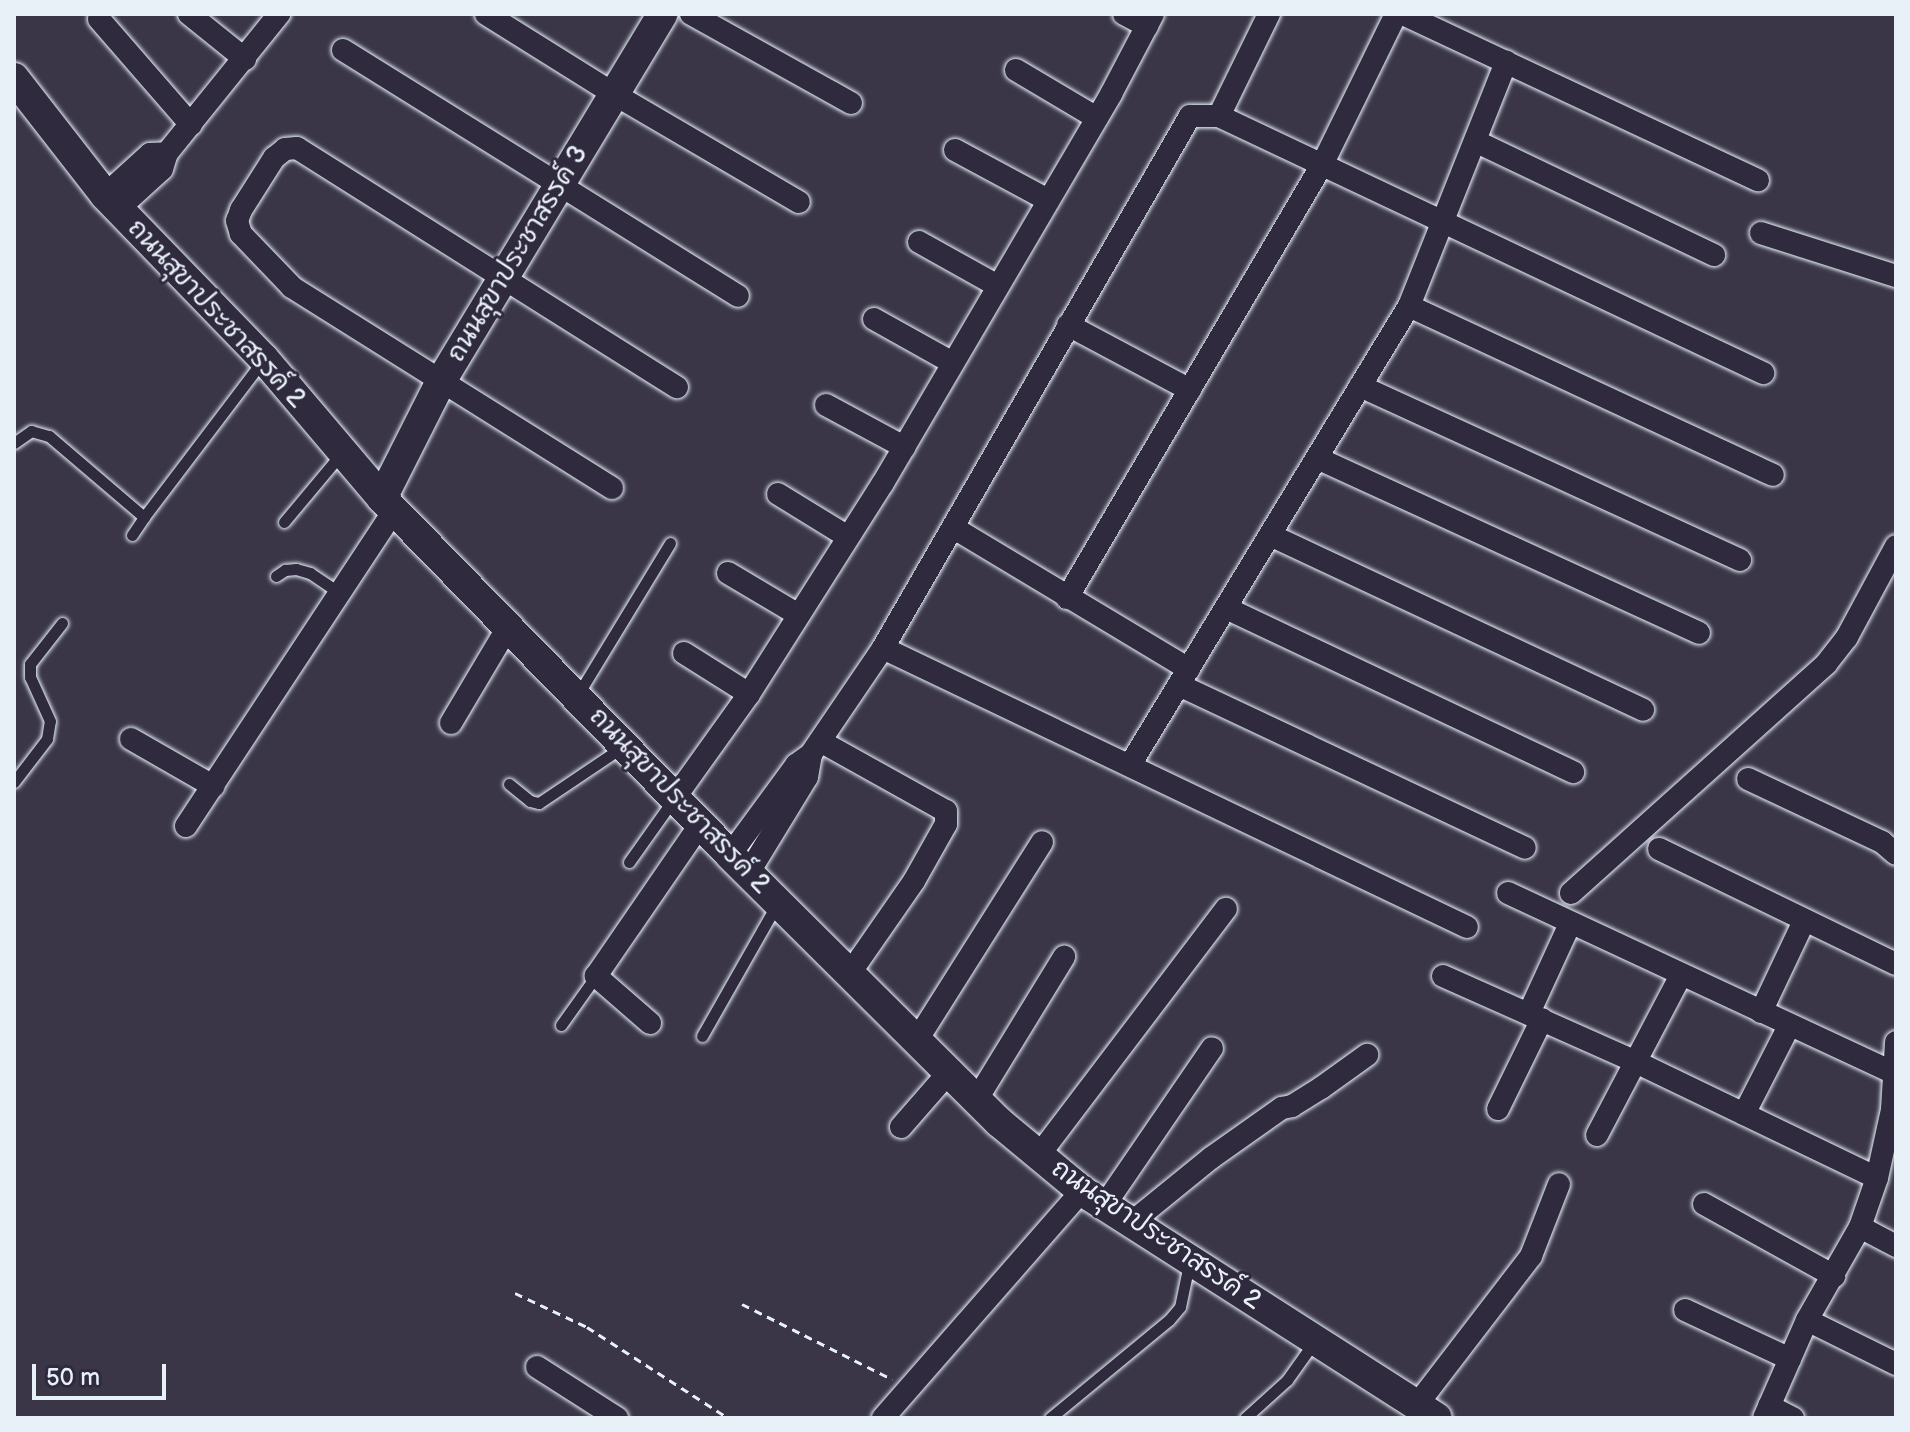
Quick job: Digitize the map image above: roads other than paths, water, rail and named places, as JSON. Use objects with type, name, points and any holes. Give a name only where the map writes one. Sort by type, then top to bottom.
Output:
[{"type":"street","points":[[189,14],[245,59]]},
{"type":"street","points":[[111,202],[162,169],[167,153],[279,14]]},
{"type":"street","points":[[486,14],[614,94],[799,202]]},
{"type":"street","name":"ถนนสุขาประชาสรรค์ 3","points":[[388,504],[440,383],[663,14]]},
{"type":"street","points":[[691,14],[851,103]]},
{"type":"street","points":[[676,796],[749,694],[904,447],[1097,118],[1150,20],[1124,14]]},
{"type":"street","points":[[1219,116],[1269,14]]},
{"type":"street","points":[[1067,598],[1323,163],[1396,14]]},
{"type":"street","points":[[1403,14],[1758,180]]},
{"type":"street","points":[[99,19],[191,125]]},
{"type":"street","points":[[343,50],[738,296]]},
{"type":"street","points":[[1130,765],[1409,306],[1506,62]]},
{"type":"street","points":[[1016,70],[1097,118]]},
{"type":"street","name":"ถนนสุขาประชาสรรค์ 2","points":[[14,78],[111,202],[264,359],[341,454],[388,504],[739,864],[977,1099],[1093,1199],[1422,1413]]},
{"type":"street","points":[[739,864],[807,777],[815,747],[883,648],[954,528],[1182,124],[1199,113],[1219,116],[1323,163],[1442,224],[1763,373]]},
{"type":"street","points":[[1475,141],[1714,255]]},
{"type":"street","points":[[612,488],[440,383],[292,287],[241,234],[237,221],[274,158],[285,149],[297,148],[677,387]]},
{"type":"street","points":[[955,150],[1048,200]]},
{"type":"street","points":[[1761,233],[1896,276]]},
{"type":"street","points":[[919,242],[998,286]]},
{"type":"street","points":[[1409,306],[1773,475]]},
{"type":"street","points":[[874,319],[953,363]]},
{"type":"street","points":[[1068,325],[1190,390]]},
{"type":"street","points":[[1360,386],[1740,560]]},
{"type":"street","points":[[826,405],[904,447]]},
{"type":"street","points":[[1317,458],[1699,633]]},
{"type":"street","points":[[778,494],[848,537]]},
{"type":"street","points":[[186,826],[340,593],[388,504]]},
{"type":"street","points":[[954,528],[1067,598],[1184,677],[1525,848]]},
{"type":"street","points":[[1270,535],[1643,710]]},
{"type":"street","points":[[1571,893],[1826,664],[1847,637],[1896,546]]},
{"type":"street","points":[[728,573],[797,614]]},
{"type":"street","points":[[1226,608],[1573,772]]},
{"type":"street","points":[[451,723],[508,627]]},
{"type":"street","points":[[883,648],[1467,927]]},
{"type":"street","points":[[684,653],[749,694]]},
{"type":"street","points":[[131,739],[213,786]]},
{"type":"street","points":[[815,747],[946,811],[946,824],[914,881],[850,973]]},
{"type":"street","points":[[1748,779],[1882,842],[1896,854]]},
{"type":"street","points":[[650,1023],[596,976],[701,823]]},
{"type":"street","points":[[917,1040],[1042,842]]},
{"type":"street","points":[[1659,849],[1896,964]]},
{"type":"street","points":[[1508,893],[1894,1073]]},
{"type":"street","points":[[1039,1155],[1226,909]]},
{"type":"street","points":[[1761,1012],[1804,921]]},
{"type":"street","points":[[1498,1109],[1570,924]]},
{"type":"street","points":[[977,1099],[1064,957]]},
{"type":"street","points":[[1597,1135],[1638,1063],[1681,975]]},
{"type":"street","points":[[1443,976],[1638,1063],[1877,1178]]},
{"type":"street","points":[[1744,1114],[1789,1026]]},
{"type":"street","points":[[1793,1418],[1767,1412],[1807,1320],[1860,1227],[1888,1140],[1896,1042]]},
{"type":"street","points":[[883,1418],[1093,1199],[1212,1048]]},
{"type":"street","points":[[1131,1223],[1211,1158],[1282,1108],[1292,1106],[1321,1088],[1367,1055]]},
{"type":"street","points":[[901,1127],[949,1072]]},
{"type":"street","points":[[1422,1413],[1531,1256],[1559,1184]]},
{"type":"street","points":[[1704,1204],[1834,1276]]},
{"type":"street","points":[[1860,1227],[1896,1246]]},
{"type":"street","points":[[1685,1310],[1790,1359]]},
{"type":"street","points":[[1807,1320],[1896,1364]]},
{"type":"street","points":[[537,1367],[617,1418]]},
{"type":"lane","points":[[132,535],[264,359]]},
{"type":"lane","points":[[14,443],[31,431],[49,436],[144,517]]},
{"type":"lane","points":[[284,522],[341,454]]},
{"type":"lane","points":[[577,696],[670,543]]},
{"type":"lane","points":[[276,576],[285,570],[296,569],[310,573],[340,593]]},
{"type":"lane","points":[[14,782],[47,739],[50,721],[30,677],[30,664],[62,623]]},
{"type":"lane","points":[[509,784],[530,801],[539,803],[625,745]]},
{"type":"lane","points":[[629,862],[676,796]]},
{"type":"lane","points":[[702,1036],[778,902]]},
{"type":"lane","points":[[561,1025],[596,976]]},
{"type":"lane","points":[[1050,1418],[1169,1320],[1180,1307],[1190,1261]]},
{"type":"lane","points":[[1245,1418],[1287,1380],[1315,1341]]}]
